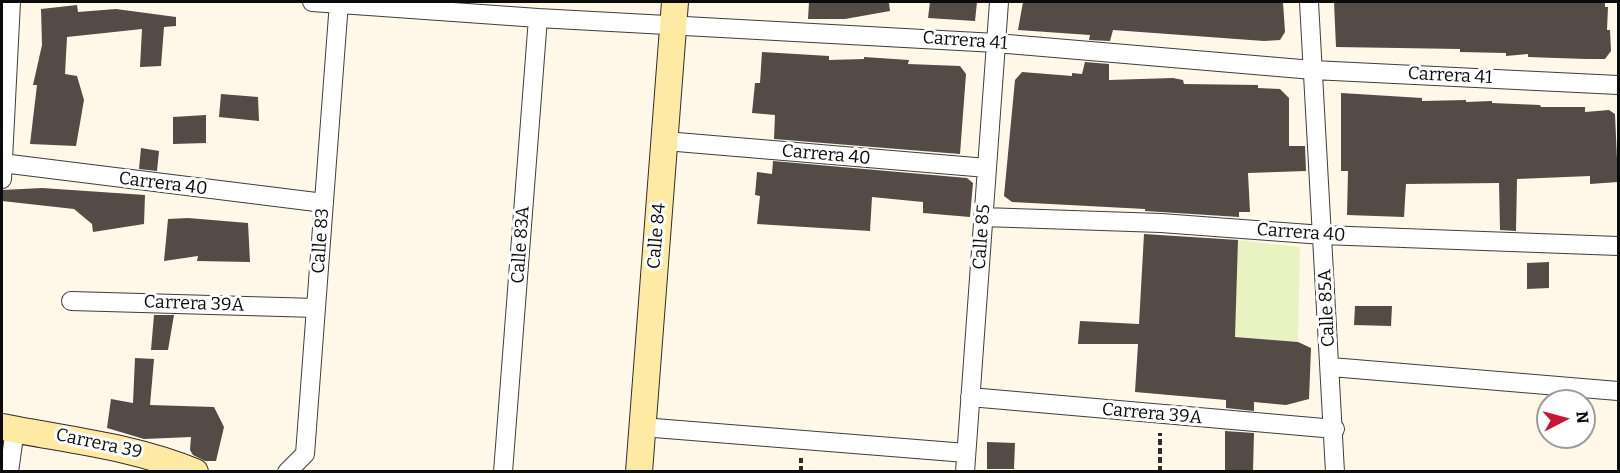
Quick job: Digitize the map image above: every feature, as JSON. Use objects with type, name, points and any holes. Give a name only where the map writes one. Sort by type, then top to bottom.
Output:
[{"type":"street","points":[[2,169],[11,2]]},
{"type":"street","name":"Carrera 41","points":[[312,2],[338,2],[538,18],[675,12],[996,43],[1313,70],[1618,85]]},
{"type":"street","name":"Calle 83","points":[[287,471],[305,454],[338,2]]},
{"type":"street","name":"Calle 85","points":[[965,471],[999,2]]},
{"type":"street","name":"Calle 85A","points":[[1309,2],[1335,429],[1335,471]]},
{"type":"street","name":"Calle 84","points":[[639,471],[675,12]]},
{"type":"street","name":"Calle 83A","points":[[503,471],[538,18]]},
{"type":"street","name":"Carrera 40","points":[[665,141],[987,168]]},
{"type":"street","name":"Carrera 40","points":[[2,169],[324,204]]},
{"type":"street","name":"Carrera 40","points":[[983,217],[1161,223],[1323,236],[1618,246]]},
{"type":"street","name":"Carrera 39A","points":[[71,301],[316,308]]},
{"type":"street","points":[[1331,367],[1618,391]]},
{"type":"street","name":"Carrera 39A","points":[[970,397],[1335,429]]},
{"type":"street","points":[[642,427],[966,453]]},
{"type":"street","points":[[8,428],[9,471]]},
{"type":"street","name":"Carrera 39","points":[[8,428],[83,439],[161,457],[195,471]]},
{"type":"path","points":[[1160,471],[1161,415]]},
{"type":"green space","points":[[1238,240],[1300,247],[1298,342],[1235,337]]},
{"type":"building","points":[[809,2],[889,2],[890,11],[845,19],[808,19]]},
{"type":"building","points":[[930,2],[977,2],[975,21],[928,18]]},
{"type":"building","points":[[1023,2],[1283,2],[1285,32],[1280,40],[1264,41],[1113,30],[1110,41],[1089,40],[1090,35],[1018,30]]},
{"type":"building","points":[[1334,2],[1605,2],[1605,7],[1608,7],[1607,30],[1610,30],[1611,51],[1605,59],[1586,59],[1528,57],[1528,54],[1506,56],[1506,53],[1460,52],[1460,49],[1336,47]]},
{"type":"building","points":[[77,5],[78,12],[116,9],[176,17],[176,26],[164,27],[161,66],[140,67],[142,29],[67,37],[65,74],[77,76],[84,100],[76,146],[30,144],[37,85],[33,85],[42,45],[41,9]]},
{"type":"building","points":[[762,52],[829,56],[829,60],[864,59],[864,57],[909,60],[908,64],[960,66],[966,74],[960,154],[774,139],[775,115],[752,113],[755,83],[760,83]]},
{"type":"building","points":[[1085,62],[1109,64],[1109,80],[1173,78],[1183,80],[1184,84],[1258,85],[1258,88],[1280,89],[1289,98],[1289,146],[1305,146],[1306,171],[1248,173],[1250,212],[1239,212],[1239,217],[1012,202],[1004,196],[1015,80],[1022,72],[1072,76],[1072,73],[1082,74]]},
{"type":"building","points":[[1341,93],[1422,98],[1422,101],[1466,100],[1466,102],[1492,101],[1492,103],[1540,105],[1541,107],[1585,107],[1585,112],[1609,110],[1615,114],[1618,182],[1590,184],[1590,176],[1517,179],[1516,231],[1500,230],[1499,183],[1406,184],[1404,217],[1347,215],[1348,171],[1341,171]]},
{"type":"building","points":[[221,94],[258,97],[259,121],[219,117]]},
{"type":"building","points":[[206,115],[206,143],[173,144],[173,117]]},
{"type":"building","points":[[141,148],[159,151],[157,171],[139,169]]},
{"type":"building","points":[[773,161],[967,178],[973,183],[970,217],[923,213],[923,202],[872,197],[870,231],[757,224],[760,196],[755,195],[757,172],[772,174]]},
{"type":"building","points":[[42,188],[145,195],[144,224],[93,232],[92,224],[74,209],[2,201],[2,190]]},
{"type":"building","points":[[188,218],[248,223],[250,262],[197,261],[198,256],[164,261],[168,219]]},
{"type":"building","points":[[1144,234],[1238,240],[1235,337],[1298,342],[1311,348],[1309,399],[1286,405],[1254,402],[1254,411],[1226,408],[1226,400],[1135,392],[1138,344],[1078,344],[1080,321],[1139,324]]},
{"type":"building","points":[[1549,262],[1549,288],[1527,289],[1527,263]]},
{"type":"building","points":[[1355,306],[1392,306],[1391,326],[1354,325]]},
{"type":"building","points":[[154,315],[174,315],[168,350],[151,350]]},
{"type":"building","points":[[135,358],[154,359],[150,405],[214,407],[224,427],[216,461],[205,461],[193,455],[190,450],[191,437],[144,439],[107,428],[111,399],[133,403]]},
{"type":"building","points":[[1225,431],[1254,433],[1253,471],[1225,471]]},
{"type":"building","points":[[987,442],[1015,443],[1014,469],[987,469]]}]
